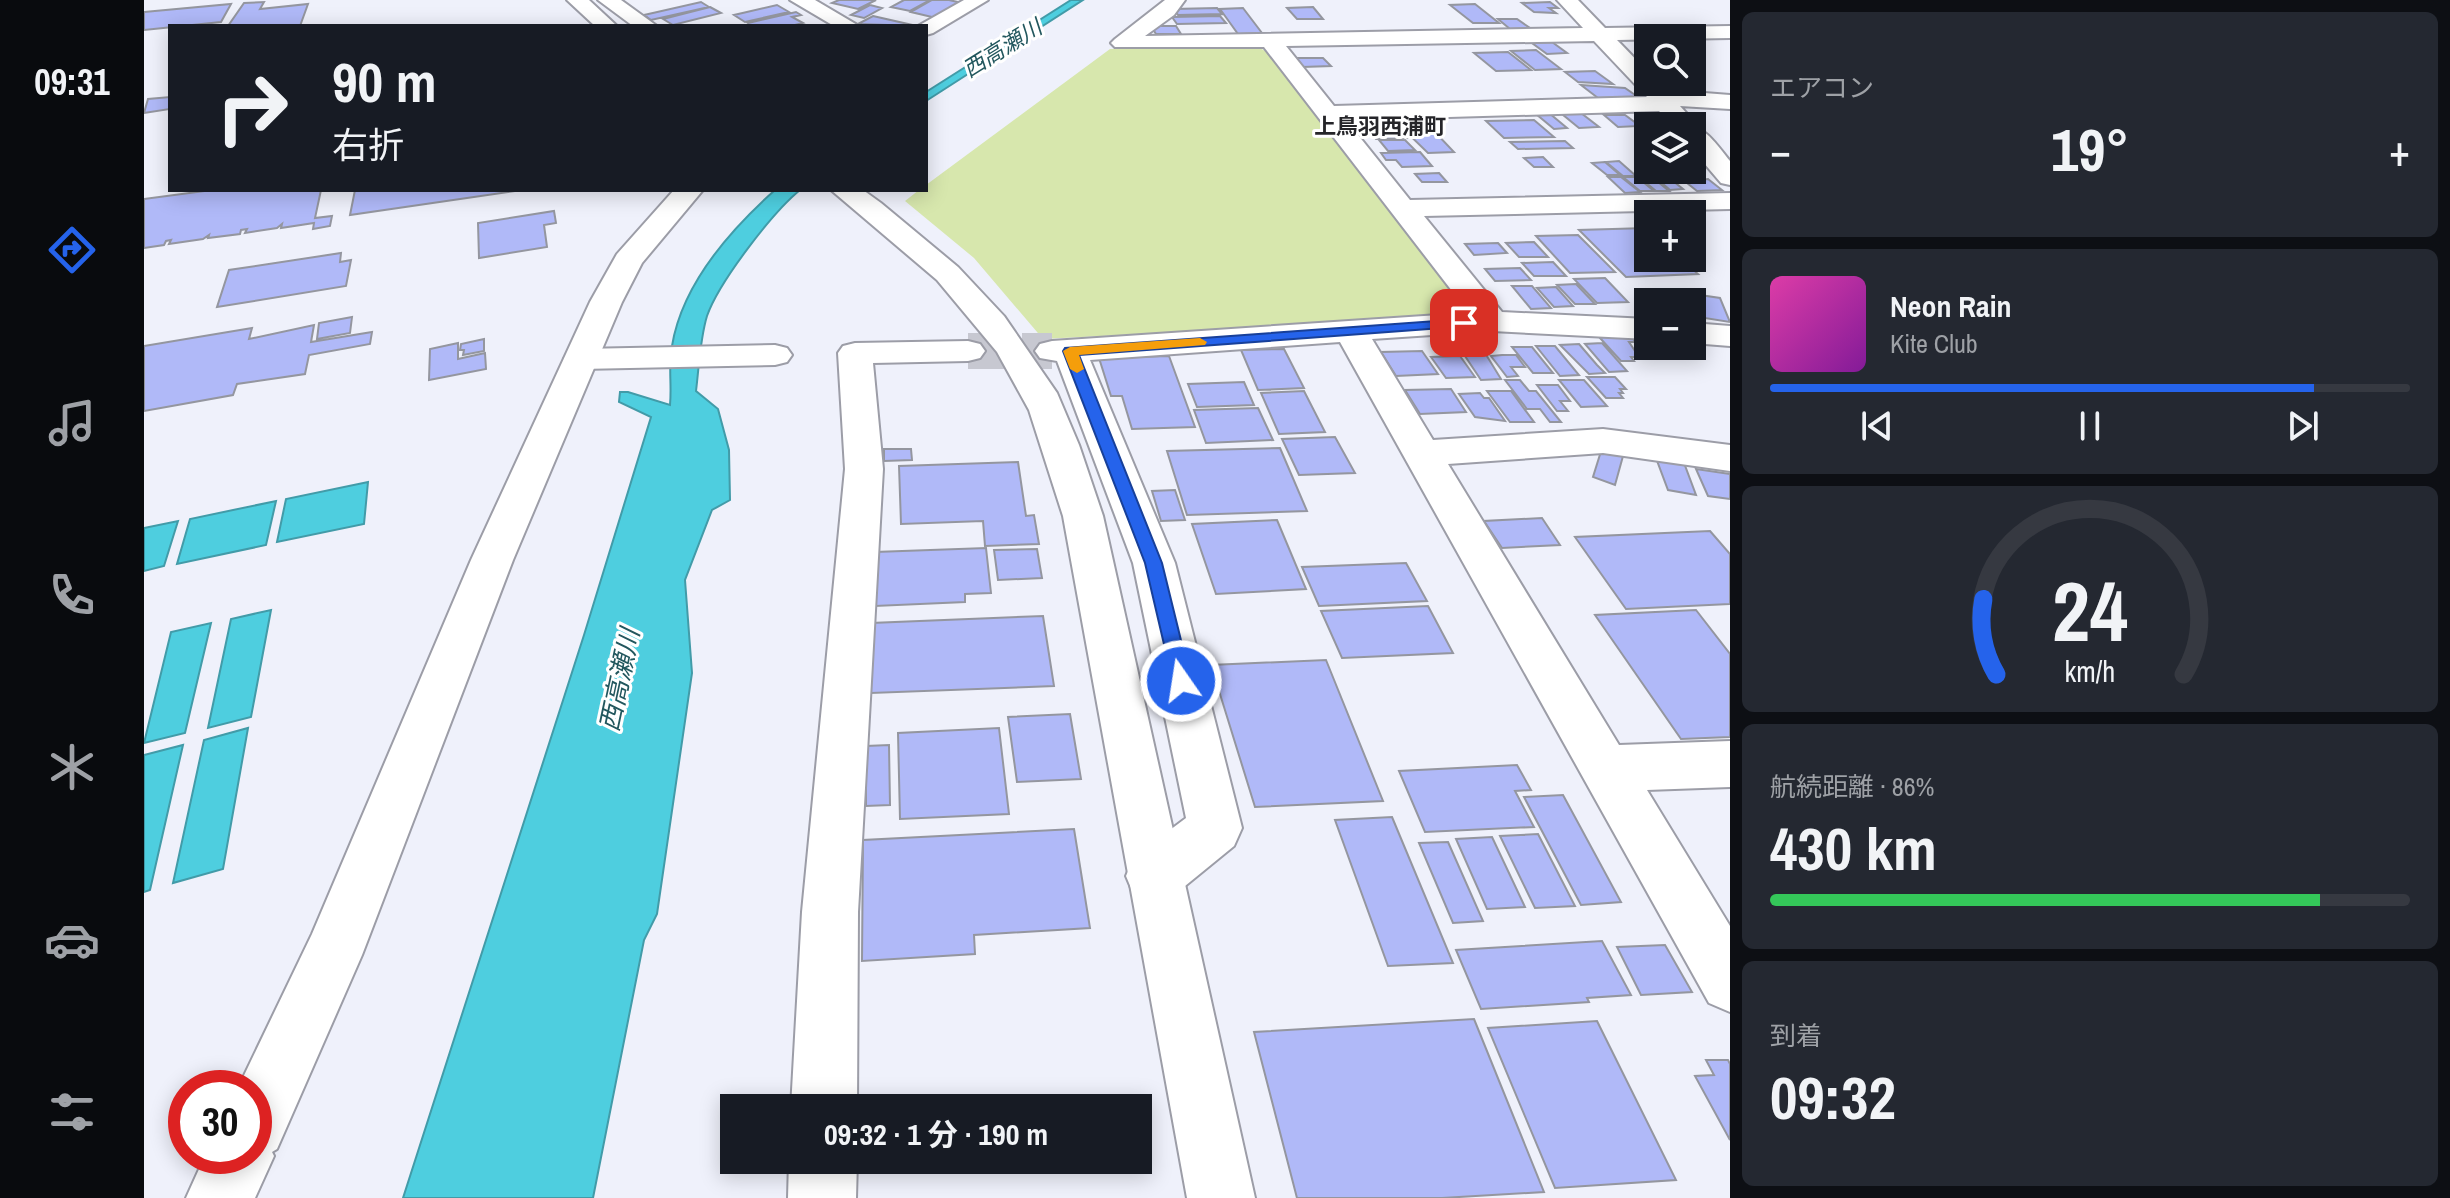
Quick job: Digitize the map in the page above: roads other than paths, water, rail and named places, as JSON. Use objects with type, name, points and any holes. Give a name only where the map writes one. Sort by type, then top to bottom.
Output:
[{"type":"street","points":[[577,0],[605,24]]},
{"type":"street","points":[[608,0],[644,24]]},
{"type":"street","points":[[800,0],[845,24]]},
{"type":"street","points":[[928,28],[978,0]]},
{"type":"street","points":[[1175,0],[1167,11],[1122,43],[1730,32]]},
{"type":"street","points":[[1567,0],[1674,112]]},
{"type":"street","points":[[1270,40],[1492,321]]},
{"type":"street","points":[[1327,113],[1663,100],[1730,102]]},
{"type":"street","points":[[1706,149],[1730,177]]},
{"type":"street","points":[[272,1087],[333,955],[492,560],[591,359],[628,260],[687,192]]},
{"type":"street","points":[[852,195],[928,254],[985,316],[1030,377],[1056,434],[1083,516],[1221,1198]]},
{"type":"street","points":[[1404,208],[1730,201]]},
{"type":"street","points":[[1154,876],[1215,828],[1154,563],[1061,351],[1492,321],[1634,328]]},
{"type":"street","points":[[1350,331],[1730,982]]},
{"type":"street","points":[[1706,334],[1730,336]]},
{"type":"street","points":[[824,1094],[830,912],[864,469],[855,353],[968,351]]},
{"type":"street","points":[[591,359],[775,355]]},
{"type":"street","points":[[1421,453],[1603,441],[1730,458]]},
{"type":"street","points":[[1605,768],[1730,764]]},
{"type":"street","points":[[220,1198],[231,1174]]},
{"type":"street","points":[[822,1198],[823,1174]]},
{"type":"water","name":"西高瀬川","points":[[1071,0],[1083,0],[928,100],[928,91]]},
{"type":"water","name":"西高瀬川","points":[[773,192],[798,192],[775,215],[734,267],[713,302],[703,334],[696,391],[718,409],[729,450],[730,500],[712,510],[685,580],[692,673],[657,914],[644,940],[593,1198],[403,1198],[651,417],[619,402],[620,392],[670,405],[670,361],[677,323],[697,280],[741,223]]},
{"type":"water","points":[[368,482],[364,524],[277,542],[286,499]]},
{"type":"water","points":[[276,501],[266,545],[177,564],[190,519]]},
{"type":"water","points":[[178,521],[164,566],[144,571],[144,528]]},
{"type":"water","points":[[271,610],[251,717],[208,728],[231,619]]},
{"type":"water","points":[[211,623],[185,733],[144,743],[171,632]]},
{"type":"water","points":[[248,728],[223,869],[173,883],[204,740]]},
{"type":"water","points":[[183,745],[150,890],[144,892],[144,755]]},
{"type":"tunnel","points":[[968,351],[1052,351]]},
{"type":"district","name":"上鳥羽西浦町","points":[[1380,126]]}]
